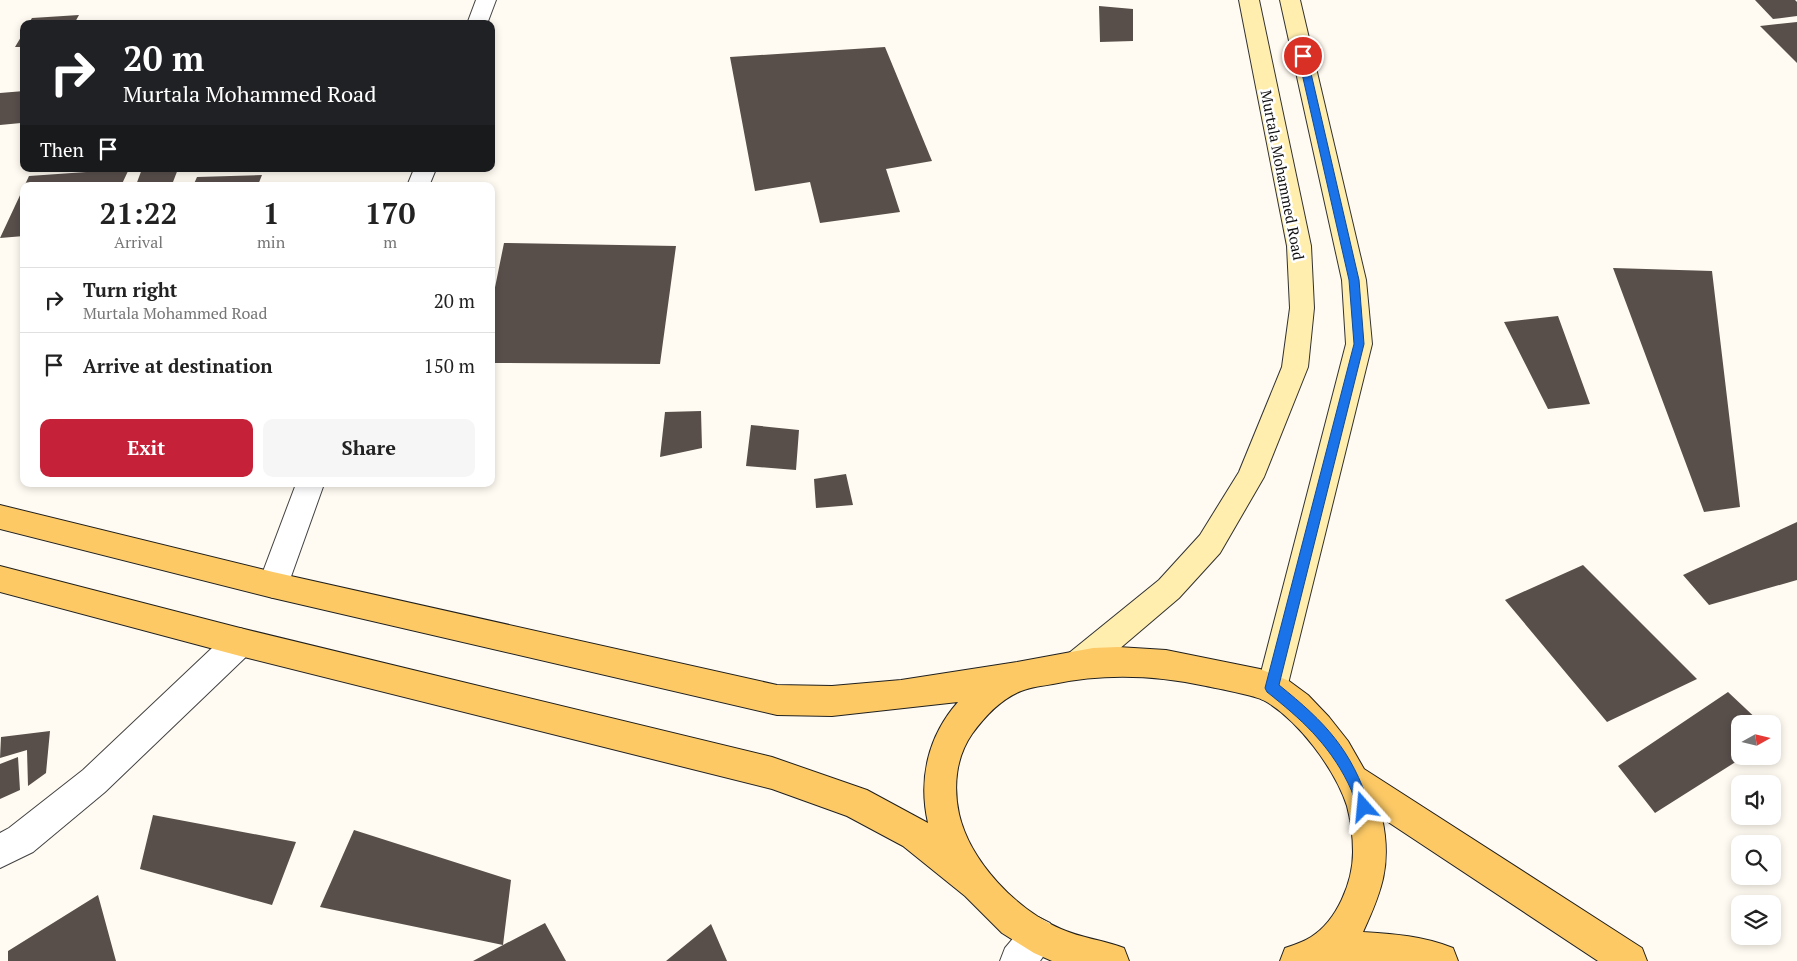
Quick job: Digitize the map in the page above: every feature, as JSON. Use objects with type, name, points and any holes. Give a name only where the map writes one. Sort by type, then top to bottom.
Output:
[{"type":"main road","name":"Murtala Mohammed Road","points":[[1080,663],[1169,589],[1210,544],[1250,477],[1295,367],[1302,308],[1298,246],[1249,0]]},
{"type":"main road","points":[[1272,688],[1359,344],[1354,280],[1290,0]]},
{"type":"main road","points":[[0,517],[273,585],[777,700],[829,701],[948,689],[1080,663],[1118,661],[1179,664],[1272,688],[1308,717],[1334,746],[1355,781],[1368,820],[1371,849],[1367,880],[1353,915],[1313,954]]},
{"type":"main road","points":[[0,580],[240,642],[772,773],[855,802],[915,834],[980,886]]},
{"type":"main road","points":[[1016,677],[988,693],[964,716],[948,745],[939,782],[944,821],[958,856],[980,886],[1015,923],[1028,948],[1053,944],[1100,960],[1111,961]]},
{"type":"main road","points":[[1355,781],[1629,961]]},
{"type":"main road","points":[[1313,954],[1403,952],[1440,961]]},
{"type":"street","points":[[478,20],[486,0]]},
{"type":"street","points":[[273,585],[309,487]]},
{"type":"street","points":[[0,851],[21,840],[94,781],[240,642]]},
{"type":"building","points":[[1755,0],[1795,0],[1797,2],[1797,16],[1773,19]]},
{"type":"building","points":[[1099,6],[1133,9],[1133,41],[1100,42]]},
{"type":"building","points":[[79,15],[76,20],[31,20],[32,18]]},
{"type":"building","points":[[1797,22],[1797,63],[1760,26]]},
{"type":"building","points":[[20,39],[20,47],[15,47]]},
{"type":"building","points":[[885,47],[932,161],[886,169],[900,212],[820,223],[810,182],[755,191],[730,57]]},
{"type":"building","points":[[20,91],[20,123],[0,125],[0,93]]},
{"type":"building","points":[[86,172],[128,172],[123,182],[26,182],[29,176]]},
{"type":"building","points":[[141,172],[177,172],[173,182],[137,182]]},
{"type":"building","points":[[262,175],[259,182],[195,182],[197,177]]},
{"type":"building","points":[[20,196],[20,236],[0,238]]},
{"type":"building","points":[[504,243],[676,246],[660,364],[495,363],[495,287]]},
{"type":"building","points":[[1613,268],[1712,271],[1740,507],[1704,512]]},
{"type":"building","points":[[1558,316],[1590,404],[1548,409],[1504,322]]},
{"type":"building","points":[[701,411],[702,448],[660,457],[665,412]]},
{"type":"building","points":[[751,425],[799,430],[796,470],[746,466]]},
{"type":"building","points":[[846,474],[853,505],[816,508],[814,479]]},
{"type":"building","points":[[1797,522],[1797,580],[1709,605],[1683,575]]},
{"type":"building","points":[[1583,565],[1697,679],[1607,722],[1505,600]]},
{"type":"building","points":[[1728,692],[1752,715],[1731,715],[1731,765],[1655,813],[1618,766]]},
{"type":"building","points":[[50,731],[46,773],[28,786],[27,750],[0,758],[1,737]]},
{"type":"building","points":[[18,757],[20,790],[0,799],[0,764]]},
{"type":"building","points":[[153,815],[296,842],[272,905],[140,869]]},
{"type":"building","points":[[354,830],[511,880],[503,945],[320,907]]},
{"type":"building","points":[[98,895],[116,961],[8,961],[8,951]]},
{"type":"building","points":[[545,923],[566,961],[473,961],[503,945]]},
{"type":"building","points":[[711,924],[727,961],[666,961]]},
{"type":"route","points":[[1303,56],[1354,280],[1359,344],[1272,688],[1308,717],[1334,746],[1355,781],[1364,807]]}]
